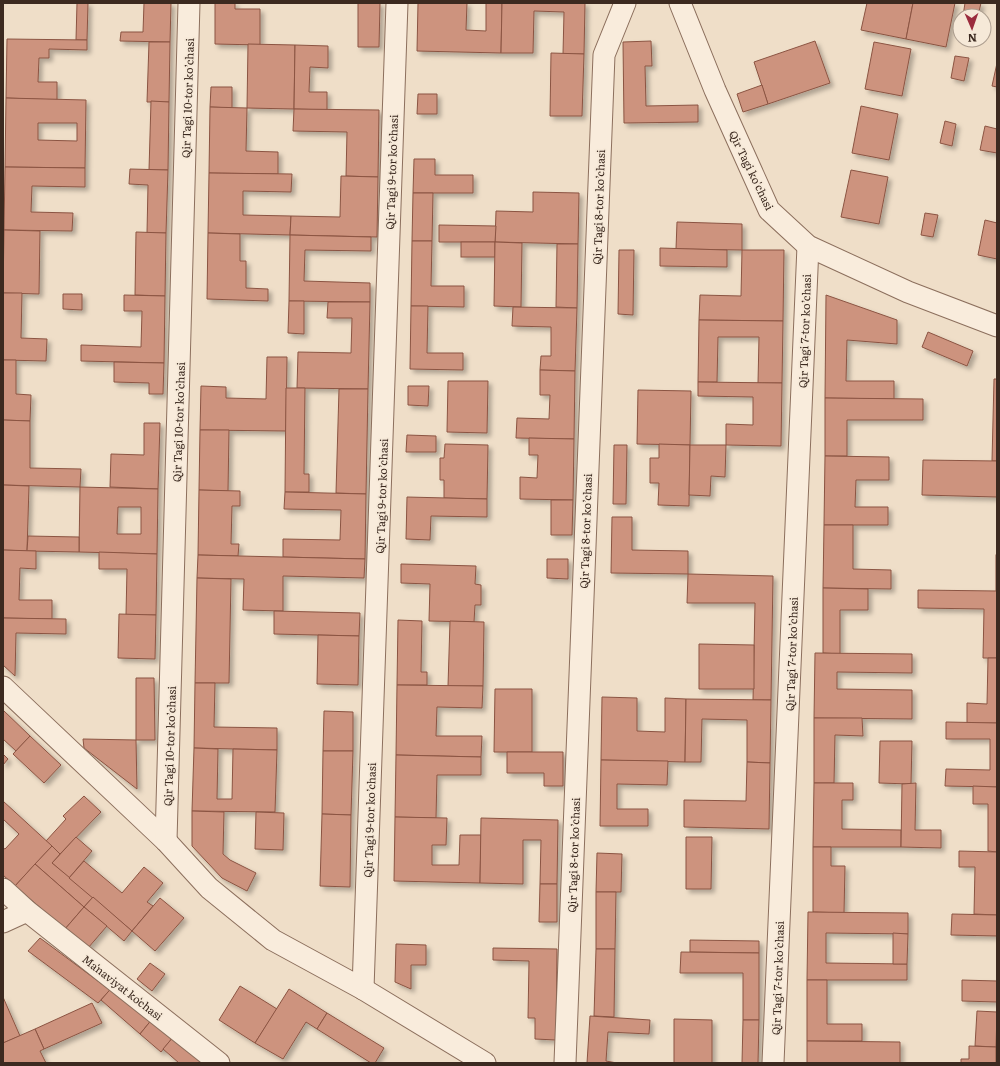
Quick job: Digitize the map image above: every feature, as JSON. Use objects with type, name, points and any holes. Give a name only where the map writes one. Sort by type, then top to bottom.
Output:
[{"type":"street","name":"Qir Tagi 10-tor koʼchasi","points":[[166,841],[189,3]]},
{"type":"street","name":"Qir Tagi 9-tor koʼchasi","points":[[363,989],[397,3]]},
{"type":"street","name":"Qir Tagi 8-tor koʼchasi","points":[[565,1063],[604,54],[625,3]]},
{"type":"street","name":"Qir Tagi ko'chasi","points":[[680,3],[715,90],[769,210],[808,246],[908,292],[997,326]]},
{"type":"street","name":"Qir Tagi 7-tor koʼchasi","points":[[773,1063],[808,246]]},
{"type":"street","points":[[3,687],[166,841],[209,888],[273,940],[363,989],[485,1063]]},
{"type":"street","name":"Maʻnaviyat koʻchasi","points":[[3,889],[27,910],[219,1063]]},
{"type":"street","points":[[3,922],[27,910]]},
{"type":"building","points":[[77,3],[88,3],[87,40],[76,40]]},
{"type":"building","points":[[144,3],[171,3],[170,42],[120,41],[121,32],[143,32]]},
{"type":"building","points":[[215,3],[235,3],[235,9],[260,9],[260,45],[215,44]]},
{"type":"building","points":[[358,3],[380,3],[379,47],[358,47]]},
{"type":"building","points":[[418,3],[467,3],[466,30],[486,31],[486,3],[502,3],[501,53],[417,51]]},
{"type":"building","points":[[502,3],[585,3],[584,54],[563,54],[564,12],[534,11],[533,53],[501,53]]},
{"type":"building","points":[[867,3],[913,3],[906,39],[861,30]]},
{"type":"building","points":[[913,3],[955,3],[954,8],[952,8],[952,18],[946,47],[906,39]]},
{"type":"building","points":[[965,3],[981,3],[980,8],[964,8]]},
{"type":"building","points":[[7,39],[87,40],[87,50],[49,49],[49,58],[39,58],[38,82],[57,82],[57,100],[6,98]]},
{"type":"building","points":[[651,41],[652,66],[645,66],[646,106],[698,105],[698,122],[624,123],[623,42]]},
{"type":"building","points":[[815,41],[830,83],[768,104],[754,62]]},
{"type":"building","points":[[149,42],[170,42],[169,102],[147,102]]},
{"type":"building","points":[[874,42],[911,49],[902,96],[865,89]]},
{"type":"building","points":[[248,44],[295,45],[294,109],[247,108]]},
{"type":"building","points":[[295,45],[328,46],[328,68],[310,67],[309,92],[327,92],[327,110],[294,109]]},
{"type":"building","points":[[551,53],[584,54],[582,116],[550,116]]},
{"type":"building","points":[[955,56],[969,58],[964,81],[951,78]]},
{"type":"building","points":[[997,63],[997,87],[992,86]]},
{"type":"building","points":[[762,85],[768,104],[743,112],[737,94]]},
{"type":"building","points":[[211,87],[232,87],[232,108],[210,107]]},
{"type":"building","points":[[418,94],[437,94],[437,114],[417,114]]},
{"type":"building","points":[[6,98],[86,100],[85,168],[5,167]],"holes":[[[38,123],[77,123],[77,141],[38,140]]]},
{"type":"building","points":[[151,101],[169,102],[168,170],[149,170]]},
{"type":"building","points":[[861,106],[898,114],[889,160],[852,153]]},
{"type":"building","points":[[210,107],[247,108],[246,151],[278,152],[278,174],[209,173]]},
{"type":"building","points":[[294,109],[379,110],[378,177],[346,176],[347,132],[293,131]]},
{"type":"building","points":[[945,121],[956,124],[952,146],[940,143]]},
{"type":"building","points":[[985,126],[997,129],[997,153],[980,150]]},
{"type":"building","points":[[414,159],[435,159],[435,175],[473,175],[473,193],[413,193]]},
{"type":"building","points":[[5,167],[85,168],[85,187],[32,186],[31,212],[73,213],[72,231],[4,230]]},
{"type":"building","points":[[130,169],[168,170],[166,233],[147,233],[148,185],[129,184]]},
{"type":"building","points":[[851,170],[888,177],[879,224],[841,217]]},
{"type":"building","points":[[209,173],[292,174],[291,192],[243,191],[243,215],[291,216],[290,235],[208,233]]},
{"type":"building","points":[[341,176],[378,177],[377,237],[290,235],[291,216],[340,217]]},
{"type":"building","points":[[533,192],[579,193],[578,244],[495,242],[496,211],[533,212]]},
{"type":"building","points":[[413,193],[433,193],[432,241],[412,241]]},
{"type":"building","points":[[925,213],[938,215],[933,237],[921,235]]},
{"type":"building","points":[[985,220],[997,223],[997,259],[978,255]]},
{"type":"building","points":[[677,222],[742,224],[742,250],[676,249]]},
{"type":"building","points":[[439,225],[496,226],[495,242],[439,242]]},
{"type":"building","points":[[4,230],[40,231],[39,294],[3,293]]},
{"type":"building","points":[[136,232],[166,233],[165,296],[135,295]]},
{"type":"building","points":[[208,233],[240,234],[240,261],[246,261],[246,288],[268,289],[268,301],[207,299]]},
{"type":"building","points":[[290,235],[371,237],[371,251],[305,250],[304,281],[370,283],[370,302],[289,301]]},
{"type":"building","points":[[412,241],[432,241],[431,286],[464,286],[464,307],[411,306]]},
{"type":"building","points":[[461,242],[495,242],[495,257],[461,257]]},
{"type":"building","points":[[495,242],[522,243],[521,307],[494,306]]},
{"type":"building","points":[[557,244],[578,244],[577,308],[556,307]]},
{"type":"building","points":[[660,248],[727,250],[727,267],[660,266]]},
{"type":"building","points":[[619,250],[634,250],[633,315],[618,314]]},
{"type":"building","points":[[742,250],[784,250],[783,321],[699,320],[700,295],[741,296]]},
{"type":"building","points":[[3,293],[22,293],[21,338],[47,339],[46,361],[3,360]]},
{"type":"building","points":[[63,294],[82,294],[82,310],[63,309]]},
{"type":"building","points":[[124,295],[165,296],[164,363],[81,361],[81,345],[141,347],[142,311],[124,311]]},
{"type":"building","points":[[826,295],[897,320],[897,344],[847,340],[846,381],[894,381],[894,399],[825,398]]},
{"type":"building","points":[[289,301],[304,301],[304,334],[288,333]]},
{"type":"building","points":[[328,302],[370,302],[368,389],[297,388],[298,352],[351,353],[352,318],[327,318]]},
{"type":"building","points":[[411,306],[428,306],[427,353],[463,353],[463,370],[410,369]]},
{"type":"building","points":[[513,307],[577,308],[575,371],[540,370],[541,356],[551,356],[551,327],[512,326]]},
{"type":"building","points":[[699,320],[783,321],[782,383],[758,383],[759,337],[718,337],[717,382],[698,382]]},
{"type":"building","points":[[928,332],[973,351],[967,366],[922,347]]},
{"type":"building","points":[[267,357],[287,357],[286,431],[200,430],[201,386],[226,387],[226,398],[266,399]]},
{"type":"building","points":[[3,360],[16,360],[16,394],[31,395],[30,421],[3,420]]},
{"type":"building","points":[[114,362],[164,363],[163,394],[149,394],[149,383],[114,382]]},
{"type":"building","points":[[540,370],[575,371],[574,439],[516,438],[517,418],[549,419],[550,395],[540,395]]},
{"type":"building","points":[[994,379],[997,379],[997,461],[992,461]]},
{"type":"building","points":[[448,381],[488,381],[487,433],[447,432]]},
{"type":"building","points":[[698,382],[782,383],[781,446],[726,445],[726,424],[753,425],[753,397],[698,396]]},
{"type":"building","points":[[408,386],[429,386],[428,406],[408,405]]},
{"type":"building","points":[[286,388],[305,388],[304,474],[309,474],[309,492],[285,492]]},
{"type":"building","points":[[339,389],[368,389],[366,494],[336,493]]},
{"type":"building","points":[[638,390],[691,391],[690,445],[637,444]]},
{"type":"building","points":[[825,398],[923,399],[923,420],[847,420],[847,456],[825,456]]},
{"type":"building","points":[[3,420],[30,421],[30,468],[81,469],[80,487],[3,485]]},
{"type":"building","points":[[144,423],[160,423],[158,489],[110,487],[111,454],[144,455]]},
{"type":"building","points":[[200,430],[229,430],[228,491],[199,490]]},
{"type":"building","points":[[407,435],[436,436],[436,452],[406,452]]},
{"type":"building","points":[[529,438],[574,439],[573,500],[520,499],[520,477],[537,478],[538,455],[529,455]]},
{"type":"building","points":[[445,444],[488,445],[487,499],[444,498],[444,480],[440,480],[440,458],[444,458]]},
{"type":"building","points":[[659,444],[690,445],[689,506],[658,505],[659,483],[650,483],[650,458],[659,458]]},
{"type":"building","points":[[614,445],[627,445],[626,504],[613,504]]},
{"type":"building","points":[[690,445],[726,445],[725,477],[711,476],[710,496],[689,495]]},
{"type":"building","points":[[825,456],[889,457],[889,480],[856,480],[855,507],[888,507],[888,525],[824,525]]},
{"type":"building","points":[[923,460],[997,461],[997,497],[922,495]]},
{"type":"building","points":[[3,485],[29,486],[27,551],[3,550]]},
{"type":"building","points":[[80,487],[158,489],[157,554],[79,552]],"holes":[[[118,507],[141,507],[141,534],[117,534]]]},
{"type":"building","points":[[199,490],[240,491],[240,506],[232,506],[231,544],[239,544],[238,556],[198,555]]},
{"type":"building","points":[[285,492],[366,494],[365,559],[283,557],[283,539],[340,540],[341,510],[284,509]]},
{"type":"building","points":[[407,497],[487,499],[487,517],[431,516],[430,540],[406,539]]},
{"type":"building","points":[[551,500],[573,500],[572,535],[551,535]]},
{"type":"building","points":[[612,517],[632,517],[632,550],[688,551],[688,574],[611,573]]},
{"type":"building","points":[[824,525],[853,525],[853,569],[891,570],[891,589],[823,588]]},
{"type":"building","points":[[28,536],[79,537],[79,552],[27,551]]},
{"type":"building","points":[[3,550],[36,551],[36,569],[20,568],[19,600],[52,600],[52,619],[3,618]]},
{"type":"building","points":[[99,552],[157,554],[156,615],[126,615],[127,569],[99,569]]},
{"type":"building","points":[[198,555],[365,559],[364,578],[283,576],[283,611],[243,610],[244,579],[197,578]]},
{"type":"building","points":[[997,555],[997,591],[996,591]]},
{"type":"building","points":[[547,559],[568,559],[568,579],[547,578]]},
{"type":"building","points":[[401,564],[476,566],[475,584],[481,585],[481,605],[475,605],[474,622],[429,621],[430,584],[401,583]]},
{"type":"building","points":[[688,574],[773,576],[771,700],[753,700],[755,603],[687,603]]},
{"type":"building","points":[[197,578],[231,579],[229,683],[195,683]]},
{"type":"building","points":[[823,588],[868,589],[868,610],[840,610],[840,654],[823,653]]},
{"type":"building","points":[[918,590],[997,591],[997,658],[983,658],[984,609],[918,608]]},
{"type":"building","points":[[274,611],[360,613],[359,636],[274,634]]},
{"type":"building","points":[[119,614],[156,615],[155,659],[118,658]]},
{"type":"building","points":[[3,618],[66,619],[66,634],[16,633],[15,676],[3,665]]},
{"type":"building","points":[[398,620],[422,621],[421,672],[427,672],[427,685],[397,685]]},
{"type":"building","points":[[450,621],[484,622],[483,686],[448,686]]},
{"type":"building","points":[[318,635],[359,636],[358,685],[317,684]]},
{"type":"building","points":[[699,644],[754,645],[754,689],[699,689]]},
{"type":"building","points":[[815,653],[912,654],[912,673],[837,672],[837,689],[912,690],[912,719],[814,718]]},
{"type":"building","points":[[988,658],[997,658],[997,723],[967,723],[967,703],[987,704]]},
{"type":"building","points":[[136,678],[154,678],[155,740],[136,740]]},
{"type":"building","points":[[195,683],[215,683],[214,727],[277,728],[277,750],[194,748]]},
{"type":"building","points":[[397,685],[483,686],[482,708],[437,707],[436,736],[482,736],[481,757],[396,755]]},
{"type":"building","points":[[495,689],[532,689],[532,752],[494,752]]},
{"type":"building","points":[[602,697],[637,698],[637,731],[665,732],[665,698],[686,699],[685,762],[601,760]]},
{"type":"building","points":[[686,699],[771,700],[770,763],[747,762],[747,720],[702,719],[701,762],[685,762]]},
{"type":"building","points":[[3,710],[30,736],[16,751],[3,739]]},
{"type":"building","points":[[324,711],[353,712],[353,751],[323,751]]},
{"type":"building","points":[[814,718],[862,718],[863,736],[835,735],[834,783],[814,783]]},
{"type":"building","points":[[946,722],[997,723],[997,787],[945,786],[946,769],[990,770],[990,739],[946,739]]},
{"type":"building","points":[[30,736],[61,765],[44,783],[13,754]]},
{"type":"building","points":[[83,739],[136,740],[137,789],[84,748]]},
{"type":"building","points":[[880,741],[912,741],[911,784],[879,783]]},
{"type":"building","points":[[194,748],[218,749],[217,799],[232,799],[233,749],[277,750],[275,812],[192,811]]},
{"type":"building","points":[[323,751],[353,751],[351,815],[322,814]]},
{"type":"building","points":[[507,752],[563,752],[563,786],[544,786],[544,773],[507,773]]},
{"type":"building","points":[[3,754],[8,759],[3,765]]},
{"type":"building","points":[[396,755],[481,757],[481,775],[437,775],[436,818],[395,817]]},
{"type":"building","points":[[601,760],[668,761],[667,785],[617,784],[617,809],[648,809],[648,826],[600,826]]},
{"type":"building","points":[[747,762],[770,763],[769,829],[684,827],[684,800],[746,801]]},
{"type":"building","points":[[814,783],[853,783],[853,800],[842,800],[842,829],[901,830],[901,847],[813,847]]},
{"type":"building","points":[[916,783],[915,830],[941,830],[941,848],[901,847],[902,784]]},
{"type":"building","points":[[973,786],[997,787],[997,852],[988,851],[988,804],[973,804]]},
{"type":"building","points":[[84,796],[101,812],[60,854],[46,841],[66,819],[63,816]]},
{"type":"building","points":[[3,801],[52,846],[15,886],[3,875],[3,848],[5,849],[19,834],[3,819]]},
{"type":"building","points":[[192,811],[224,812],[223,854],[230,860],[256,873],[247,891],[222,878],[192,846]]},
{"type":"building","points":[[256,812],[284,813],[283,850],[255,849]]},
{"type":"building","points":[[322,814],[351,815],[350,887],[320,886]]},
{"type":"building","points":[[395,817],[447,818],[446,845],[432,845],[432,865],[459,865],[460,835],[481,835],[480,883],[394,881]]},
{"type":"building","points":[[481,818],[558,820],[557,884],[540,884],[541,840],[523,840],[523,884],[480,883]]},
{"type":"building","points":[[76,837],[92,851],[69,878],[52,863]]},
{"type":"building","points":[[686,837],[712,837],[711,889],[686,889]]},
{"type":"building","points":[[52,846],[60,854],[52,863],[93,897],[84,907],[35,864]]},
{"type":"building","points":[[813,847],[831,847],[831,866],[845,866],[844,913],[813,912]]},
{"type":"building","points":[[959,851],[997,852],[997,915],[974,914],[975,867],[959,867]]},
{"type":"building","points":[[597,853],[622,854],[621,892],[596,892]]},
{"type":"building","points":[[84,861],[122,893],[144,867],[163,883],[147,902],[153,906],[132,931],[69,878]]},
{"type":"building","points":[[35,864],[84,907],[65,929],[15,886]]},
{"type":"building","points":[[540,884],[557,884],[557,922],[539,922]]},
{"type":"building","points":[[596,892],[616,892],[615,949],[596,949]]},
{"type":"building","points":[[93,897],[132,931],[124,941],[84,907]]},
{"type":"building","points":[[160,898],[184,918],[155,951],[132,931]]},
{"type":"building","points":[[84,907],[107,926],[88,948],[65,929]]},
{"type":"building","points":[[808,912],[908,913],[908,934],[826,933],[826,963],[907,964],[907,980],[807,980]]},
{"type":"building","points":[[952,914],[997,915],[997,936],[951,935]]},
{"type":"building","points":[[893,933],[908,934],[907,964],[893,964]]},
{"type":"building","points":[[40,938],[110,990],[98,1003],[28,951]]},
{"type":"building","points":[[690,940],[759,941],[759,953],[690,952]]},
{"type":"building","points":[[396,944],[426,945],[426,965],[411,965],[411,989],[395,982]]},
{"type":"building","points":[[493,948],[557,949],[556,1040],[535,1039],[535,1018],[528,1018],[529,961],[493,960]]},
{"type":"building","points":[[596,949],[615,949],[614,1017],[594,1016]]},
{"type":"building","points":[[681,952],[759,953],[759,1020],[743,1020],[743,973],[680,973]]},
{"type":"building","points":[[150,963],[165,974],[152,991],[137,979]]},
{"type":"building","points":[[807,980],[827,980],[827,1024],[862,1024],[862,1041],[807,1041]]},
{"type":"building","points":[[962,980],[997,981],[997,1002],[962,1001]]},
{"type":"building","points":[[114,985],[153,1018],[140,1034],[101,1000]]},
{"type":"building","points":[[240,986],[277,1009],[255,1043],[219,1020]]},
{"type":"building","points":[[289,989],[327,1013],[317,1029],[306,1022],[283,1059],[255,1043]]},
{"type":"building","points":[[3,997],[20,1036],[3,1043]]},
{"type":"building","points":[[92,1003],[102,1023],[44,1049],[35,1029]]},
{"type":"building","points":[[977,1011],[997,1012],[996,1047],[975,1046]]},
{"type":"building","points":[[327,1013],[384,1048],[375,1063],[371,1063],[317,1029]]},
{"type":"building","points":[[590,1016],[650,1020],[649,1034],[608,1032],[606,1061],[617,1063],[587,1063]]},
{"type":"building","points":[[153,1018],[174,1036],[161,1052],[140,1034]]},
{"type":"building","points":[[674,1019],[712,1020],[712,1063],[674,1063]]},
{"type":"building","points":[[743,1020],[759,1020],[758,1063],[742,1063]]},
{"type":"building","points":[[35,1029],[44,1049],[40,1051],[46,1063],[3,1063],[3,1043]]},
{"type":"building","points":[[174,1036],[207,1063],[179,1063],[163,1049]]},
{"type":"building","points":[[807,1041],[900,1042],[900,1063],[807,1063]]},
{"type":"building","points":[[969,1046],[996,1047],[996,1063],[961,1063],[961,1059],[969,1059]]}]
